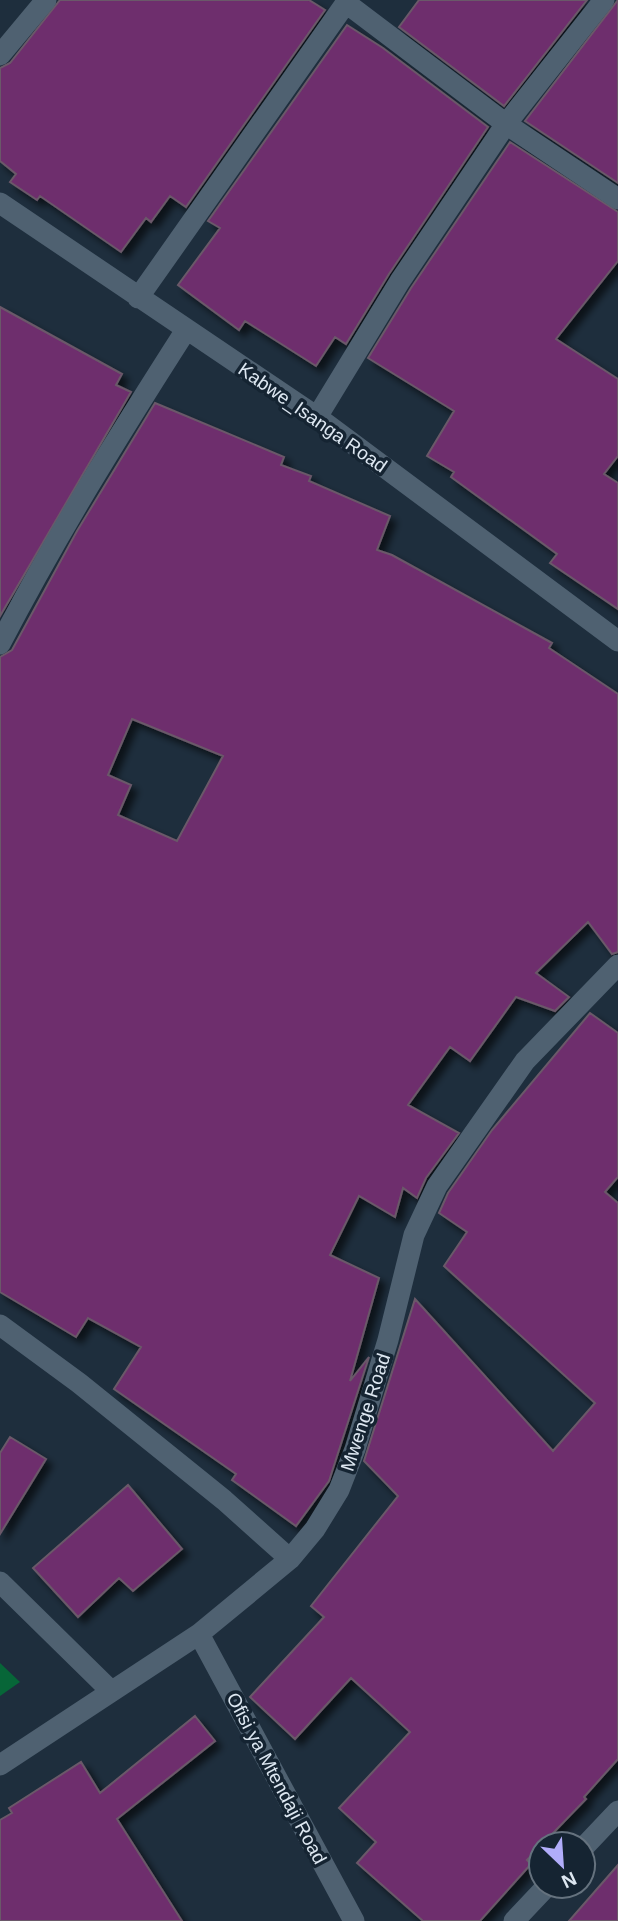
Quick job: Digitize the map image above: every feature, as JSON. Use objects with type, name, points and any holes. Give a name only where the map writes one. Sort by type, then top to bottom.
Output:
[{"type":"street","points":[[0,55],[46,0]]},
{"type":"street","points":[[317,417],[400,281],[506,124],[604,0]]},
{"type":"street","points":[[138,298],[347,2],[506,124],[618,199]]},
{"type":"street","name":"Kabwe_Isanga Road","points":[[0,203],[317,417],[618,641]]},
{"type":"street","points":[[0,644],[36,575],[95,474],[186,330]]},
{"type":"street","name":"Mwenge Road","points":[[0,1765],[199,1634],[289,1559],[315,1529],[338,1490],[355,1449],[388,1340],[414,1235],[438,1186],[525,1061],[618,965]]},
{"type":"street","points":[[0,1325],[79,1383],[224,1500],[289,1559]]},
{"type":"street","points":[[0,1582],[111,1691]]},
{"type":"street","name":"Ofisi ya Mtendaji Road","points":[[199,1634],[354,1921]]},
{"type":"street","points":[[597,1833],[618,1811]]},
{"type":"street","points":[[514,1921],[534,1900]]},
{"type":"green space","points":[[0,1663],[20,1682],[0,1696]]},
{"type":"building","points":[[60,0],[309,0],[325,10],[186,207],[170,196],[151,222],[146,218],[121,252],[40,196],[37,200],[10,182],[16,174],[0,161],[0,68],[10,63]]},
{"type":"building","points":[[419,0],[587,0],[504,106],[399,27]]},
{"type":"building","points":[[618,0],[618,183],[525,121]]},
{"type":"building","points":[[347,25],[383,48],[488,127],[389,274],[346,344],[335,337],[316,366],[245,321],[239,330],[178,285],[220,228],[208,221]]},
{"type":"building","points":[[510,142],[618,212],[618,261],[556,339],[618,379],[618,456],[604,474],[618,483],[618,609],[550,563],[557,554],[451,477],[454,472],[427,456],[454,411],[368,358],[411,288]]},
{"type":"building","points":[[0,307],[122,374],[116,385],[131,392],[0,616]]},
{"type":"building","points":[[155,403],[284,457],[281,465],[311,476],[309,481],[390,516],[377,550],[392,555],[552,643],[549,648],[618,694],[618,952],[612,954],[588,922],[536,973],[569,997],[555,1011],[516,997],[470,1061],[450,1047],[408,1105],[459,1133],[426,1178],[417,1198],[403,1188],[395,1217],[359,1196],[330,1255],[379,1278],[350,1381],[369,1357],[329,1481],[296,1526],[232,1480],[236,1474],[114,1389],[141,1347],[88,1318],[76,1337],[0,1292],[0,657],[12,650],[77,531]],"holes":[[[132,719],[223,756],[177,841],[118,815],[131,785],[108,775]]]},
{"type":"building","points":[[590,1013],[618,1033],[618,1177],[605,1192],[618,1203],[618,1759],[584,1797],[586,1799],[556,1830],[527,1830],[527,1868],[480,1921],[423,1921],[357,1863],[376,1842],[339,1808],[410,1732],[351,1678],[295,1739],[250,1697],[324,1617],[311,1606],[398,1496],[364,1461],[415,1299],[553,1451],[595,1403],[444,1266],[467,1232],[439,1213],[448,1193],[492,1130]]},
{"type":"building","points":[[10,1437],[46,1459],[0,1534],[0,1453]]},
{"type":"building","points":[[128,1485],[182,1549],[133,1591],[119,1578],[78,1617],[33,1568]]},
{"type":"building","points":[[195,1716],[215,1741],[117,1819],[182,1921],[0,1921],[0,1820],[12,1813],[9,1808],[81,1762],[100,1793]]},
{"type":"building","points":[[618,1865],[618,1921],[569,1921],[587,1900],[597,1900],[597,1889]]}]
